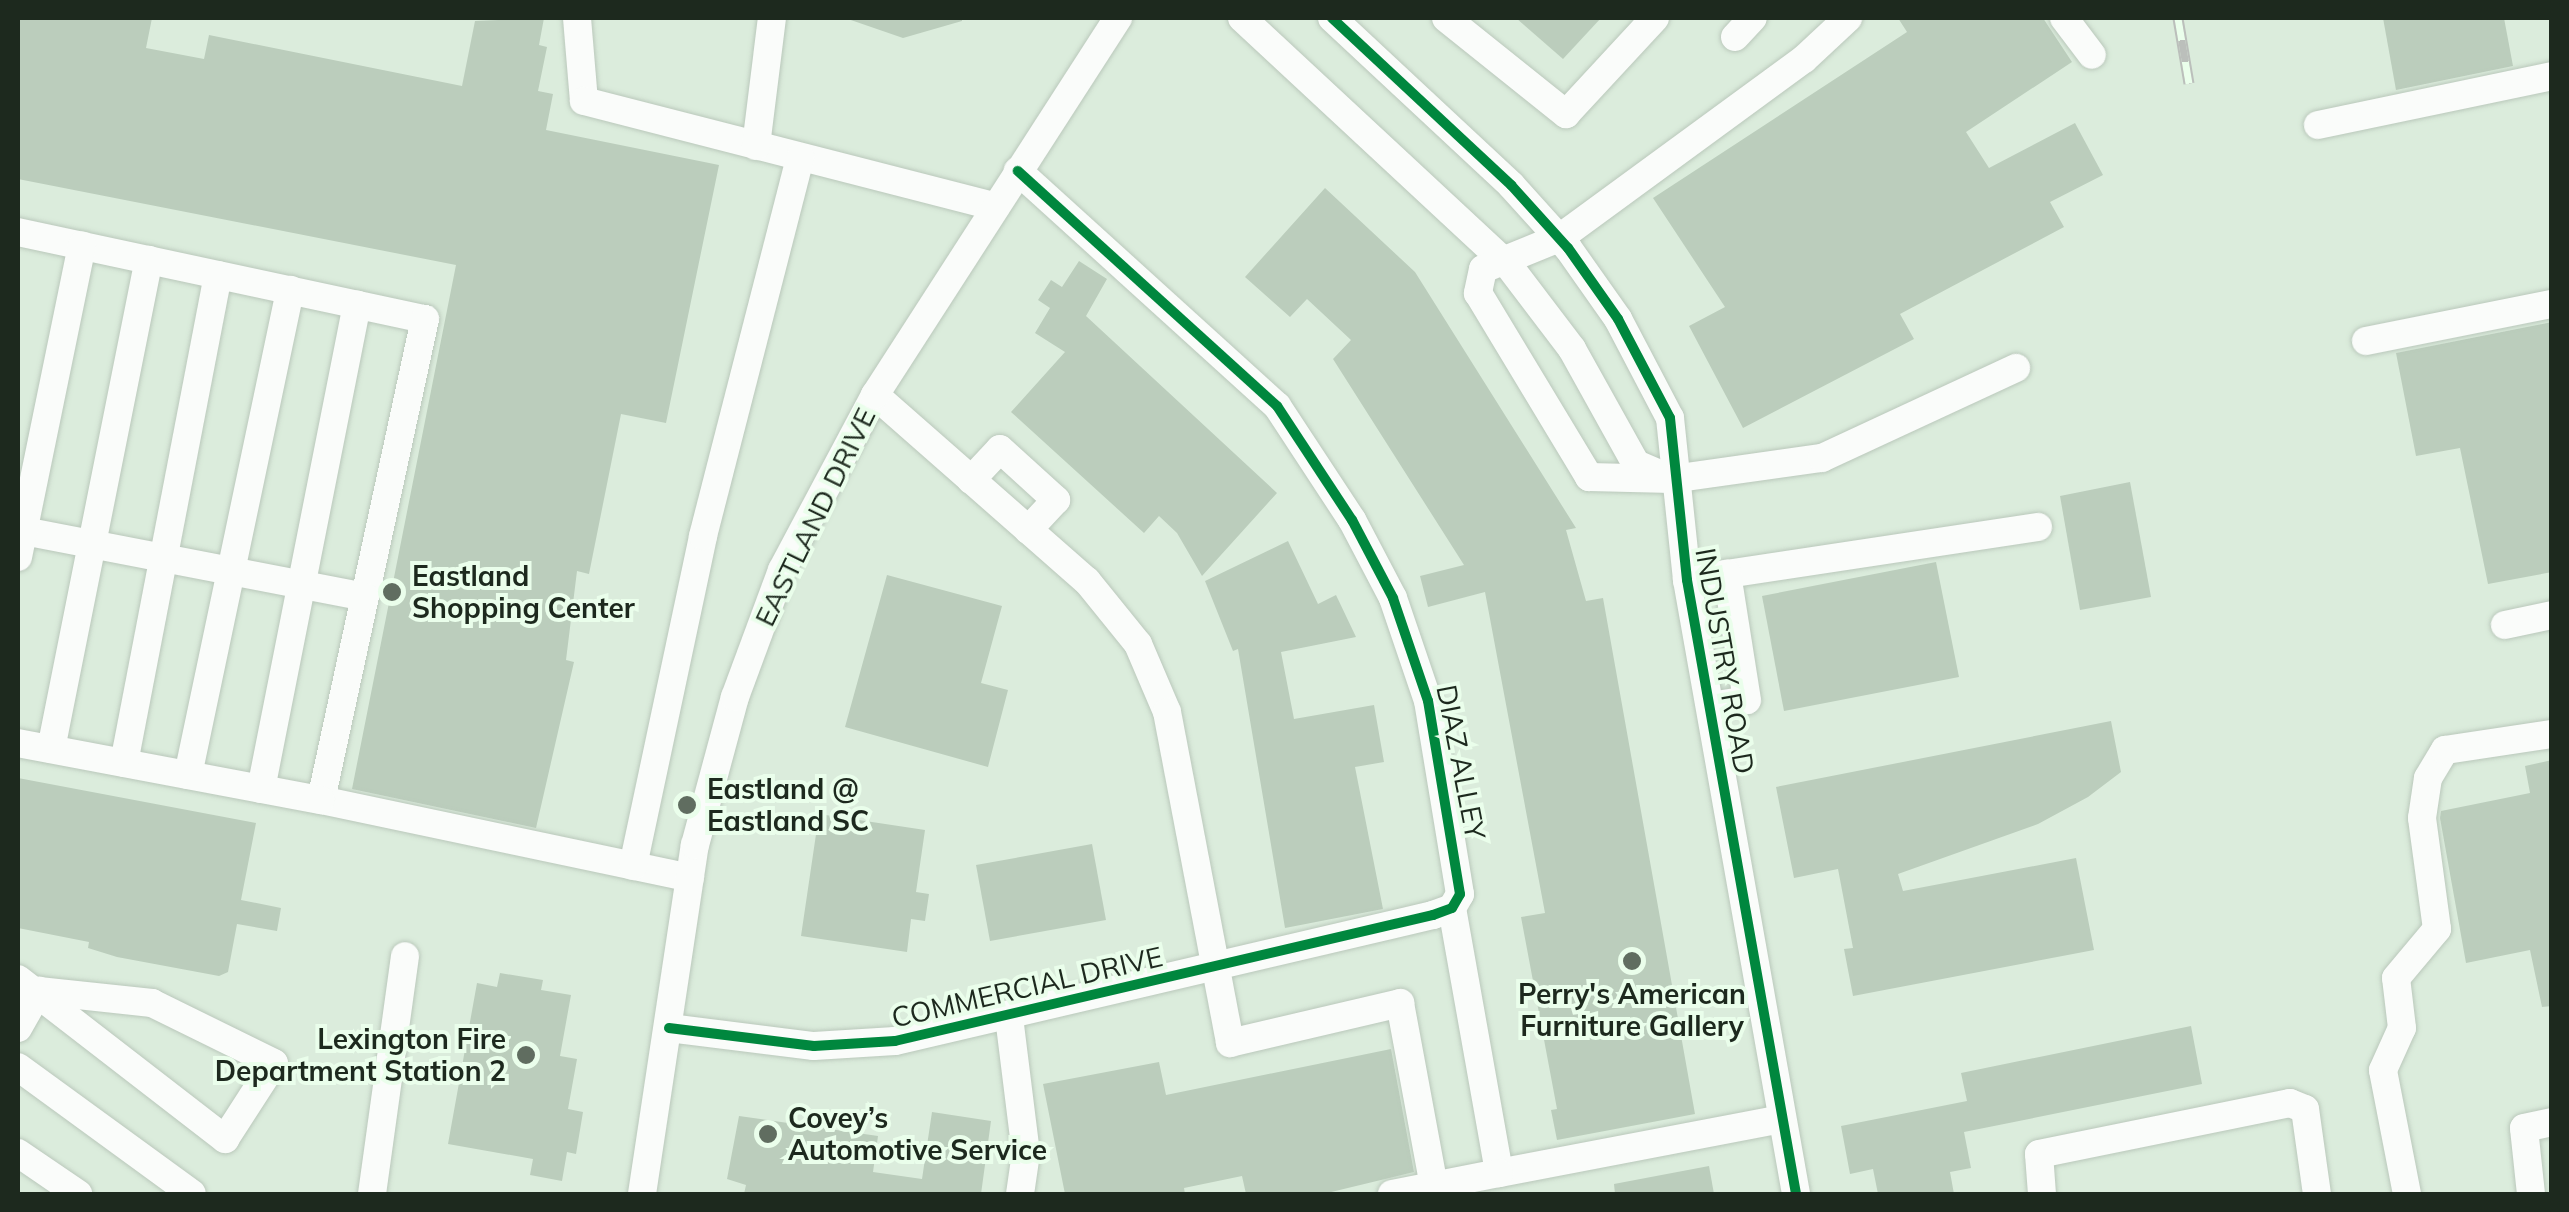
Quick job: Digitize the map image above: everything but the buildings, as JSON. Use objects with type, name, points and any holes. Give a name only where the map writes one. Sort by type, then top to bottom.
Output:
[{"type":"street","points":[[577,18],[584,102],[996,206]]},
{"type":"street","points":[[756,146],[772,18]]},
{"type":"street","name":"EASTLAND DRIVE","points":[[642,1194],[689,885],[714,768],[761,622],[876,395],[1118,18]]},
{"type":"street","points":[[1242,18],[1503,261],[1572,349],[1636,464],[1672,479]]},
{"type":"street","name":"INDUSTRY ROAD","points":[[1332,18],[1558,238],[1618,320],[1670,418],[1672,479],[1687,580],[1796,1194]]},
{"type":"street","points":[[1446,18],[1566,114],[1656,18]]},
{"type":"street","points":[[1848,18],[1804,59],[1558,238],[1483,269],[1478,293],[1580,470],[1600,478],[1672,479],[1822,458],[2016,368]]},
{"type":"street","points":[[2064,18],[2092,55]]},
{"type":"street","points":[[2318,125],[2552,76]]},
{"type":"street","points":[[633,866],[703,536],[800,157]]},
{"type":"street","name":"DIAZ ALLEY","points":[[1018,171],[1277,406],[1352,520],[1393,598],[1428,701],[1461,883],[1452,908],[1499,1173]]},
{"type":"street","points":[[18,232],[424,319],[321,800]]},
{"type":"street","points":[[82,246],[19,539],[90,544],[365,597]]},
{"type":"street","points":[[51,749],[150,260]]},
{"type":"street","points":[[124,763],[218,274]]},
{"type":"street","points":[[188,775],[290,290]]},
{"type":"street","points":[[262,789],[357,304]]},
{"type":"street","points":[[2366,340],[2552,304]]},
{"type":"street","points":[[876,395],[1119,615],[1151,671],[1167,712],[1230,1044],[1400,1003],[1434,1186]]},
{"type":"street","points":[[971,480],[1000,449],[1056,500],[1028,530]]},
{"type":"street","points":[[1687,580],[2038,527]]},
{"type":"street","points":[[1710,706],[1746,700],[1727,574]]},
{"type":"street","points":[[2505,624],[2552,615]]},
{"type":"street","points":[[2407,1194],[2384,1070],[2402,1028],[2396,978],[2437,929],[2422,818],[2428,778],[2445,750],[2552,734]]},
{"type":"street","points":[[18,742],[321,800],[633,866],[689,885]]},
{"type":"street","points":[[1216,967],[1452,908]]},
{"type":"street","points":[[372,1194],[405,956]]},
{"type":"street","name":"COMMERCIAL DRIVE","points":[[668,1028],[854,1046],[1009,1017],[1216,967]]},
{"type":"street","points":[[28,984],[152,1003],[274,1063],[225,1139],[28,984]]},
{"type":"street","points":[[18,1028],[28,984]]},
{"type":"street","points":[[1009,1017],[1026,1153],[1020,1194]]},
{"type":"street","points":[[18,1067],[192,1194]]},
{"type":"street","points":[[2042,1194],[2040,1154],[2290,1103],[2305,1109],[2317,1194]]},
{"type":"street","points":[[1392,1194],[1781,1118]]},
{"type":"street","points":[[2531,1194],[2524,1128],[2552,1122]]},
{"type":"street","points":[[19,1158],[78,1194]]},
{"type":"railway","points":[[2178,18],[2189,83]]},
{"type":"cycle path","points":[[1332,18],[1511,185],[1568,248],[1618,319],[1670,418],[1687,580],[1796,1194]]},
{"type":"cycle path","points":[[669,1028],[814,1046],[895,1041],[1433,915],[1452,908],[1460,894],[1428,701],[1393,598],[1352,520],[1277,406],[1018,171]]},
{"type":"place","name":"Eastland Shopping Center","points":[[392,592]]},
{"type":"place","name":"Eastland @ Eastland SC","points":[[687,805]]},
{"type":"place","name":"Perry's American Furniture Gallery","points":[[1632,961]]},
{"type":"place","name":"Lexington Fire Department Station 2","points":[[526,1055]]},
{"type":"place","name":"Covey’s Automotive Service","points":[[768,1134]]}]
